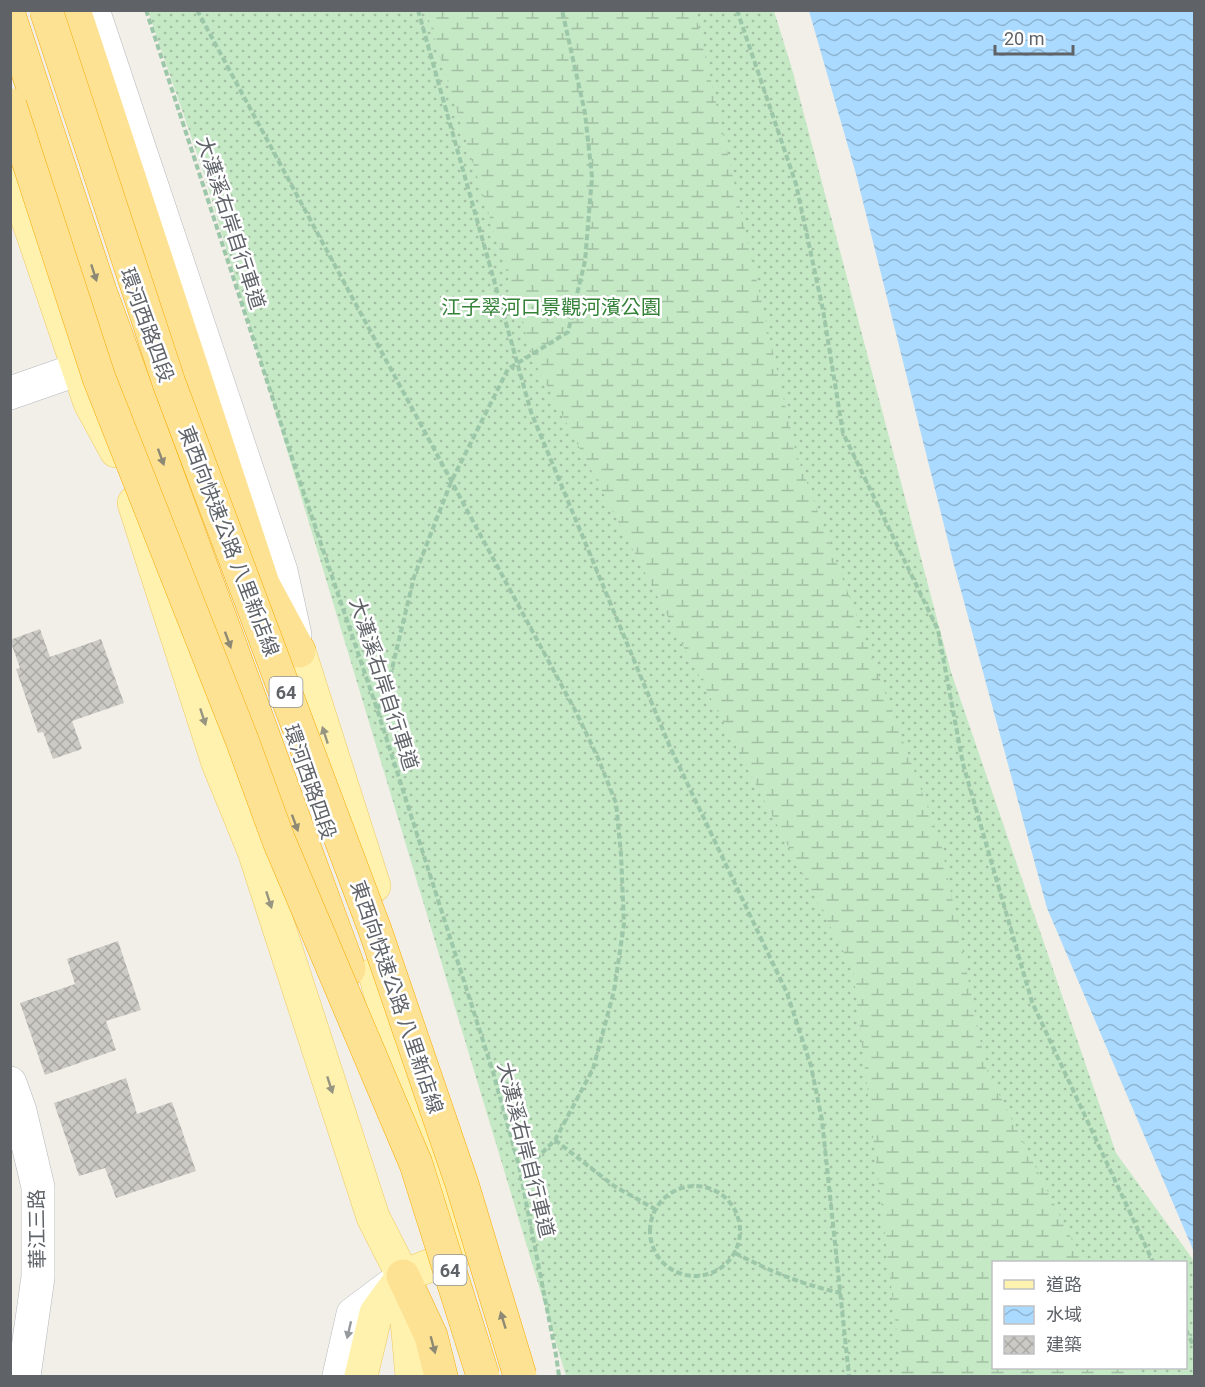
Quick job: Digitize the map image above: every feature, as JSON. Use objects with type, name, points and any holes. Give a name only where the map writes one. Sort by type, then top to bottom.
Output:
[{"type":"highway","name":"東西向快速公路 八里新店線","points":[[46,10],[170,383],[375,930],[462,1185],[520,1377]]},
{"type":"highway","points":[[74,10],[263,584],[299,651]]},
{"type":"highway","name":"東西向快速公路 八里新店線","points":[[10,18],[100,291],[369,1026],[484,1377]]},
{"type":"highway","points":[[10,105],[99,378],[242,740],[279,841],[416,1164]]},
{"type":"highway","points":[[403,1276],[431,1336],[441,1377]]},
{"type":"main road","name":"環河西路四段","points":[[35,10],[364,936],[475,1329],[484,1377]]},
{"type":"main road","points":[[10,36],[70,216],[69,264],[112,394],[118,455]]},
{"type":"main road","points":[[10,167],[90,403],[118,455],[218,763],[254,851],[373,1217],[403,1276],[412,1377]]},
{"type":"main road","name":"環河西路四段","points":[[299,651],[387,930],[459,1172],[454,1256]]},
{"type":"main road","points":[[361,1377],[376,1313],[403,1276],[454,1256]]},
{"type":"street","name":"環河西路四段","points":[[93,10],[281,572],[299,651]]},
{"type":"street","points":[[10,393],[80,369]]},
{"type":"street","name":"華江三路","points":[[10,1083],[20,1111],[38,1187],[38,1277],[24,1377]]},
{"type":"street","points":[[339,1377],[353,1314],[403,1276]]},
{"type":"street","points":[[374,1377],[403,1276]]},
{"type":"path","name":"大漢溪右岸自行車道","points":[[146,10],[296,470],[377,709],[493,1071],[519,1166],[559,1377]]},
{"type":"path","points":[[197,10],[576,712],[598,758],[615,803],[621,854],[624,924],[614,991],[593,1069],[555,1140],[538,1157],[519,1166]]},
{"type":"path","points":[[418,10],[531,412],[670,747],[787,993],[811,1066],[822,1120],[849,1377]]},
{"type":"path","points":[[377,709],[385,698],[414,577],[451,482],[508,369],[568,332],[585,261],[592,177],[585,113],[562,10]]},
{"type":"path","points":[[736,10],[796,184],[823,310],[843,433],[938,630],[963,764],[1032,1002],[1152,1261]]},
{"type":"path","points":[[555,1140],[614,1186],[655,1209]]},
{"type":"path","points":[[698,1185],[710,1188],[726,1198],[737,1215],[740,1227],[735,1252],[717,1271],[692,1276],[679,1274],[663,1263],[652,1247],[649,1234],[650,1221],[655,1209],[662,1198],[685,1186],[698,1185]]},
{"type":"path","points":[[735,1252],[778,1275],[807,1286],[841,1293]]},
{"type":"green space","name":"江子翠河口景觀河濱公園","points":[[148,11],[774,11],[792,69],[951,672],[1116,1153],[1194,1261],[1194,1376],[566,1376],[203,171]]},
{"type":"green space","points":[[426,11],[695,11],[796,453],[941,843],[986,1068],[1082,1261],[992,1261],[992,1369],[1136,1369],[1140,1376],[902,1376],[853,970],[534,361]]},
{"type":"water","points":[[809,11],[1194,11],[1194,1252],[1047,908],[954,565],[856,174]]},
{"type":"building","points":[[40,629],[50,657],[101,639],[124,703],[72,721],[82,749],[53,759],[43,732],[38,733],[16,669],[20,668],[10,640]]},
{"type":"building","points":[[118,941],[141,1010],[106,1021],[116,1050],[45,1075],[20,1003],[75,984],[67,959]]},
{"type":"building","points":[[126,1078],[137,1114],[172,1102],[196,1171],[116,1198],[105,1168],[79,1176],[54,1103]]}]
